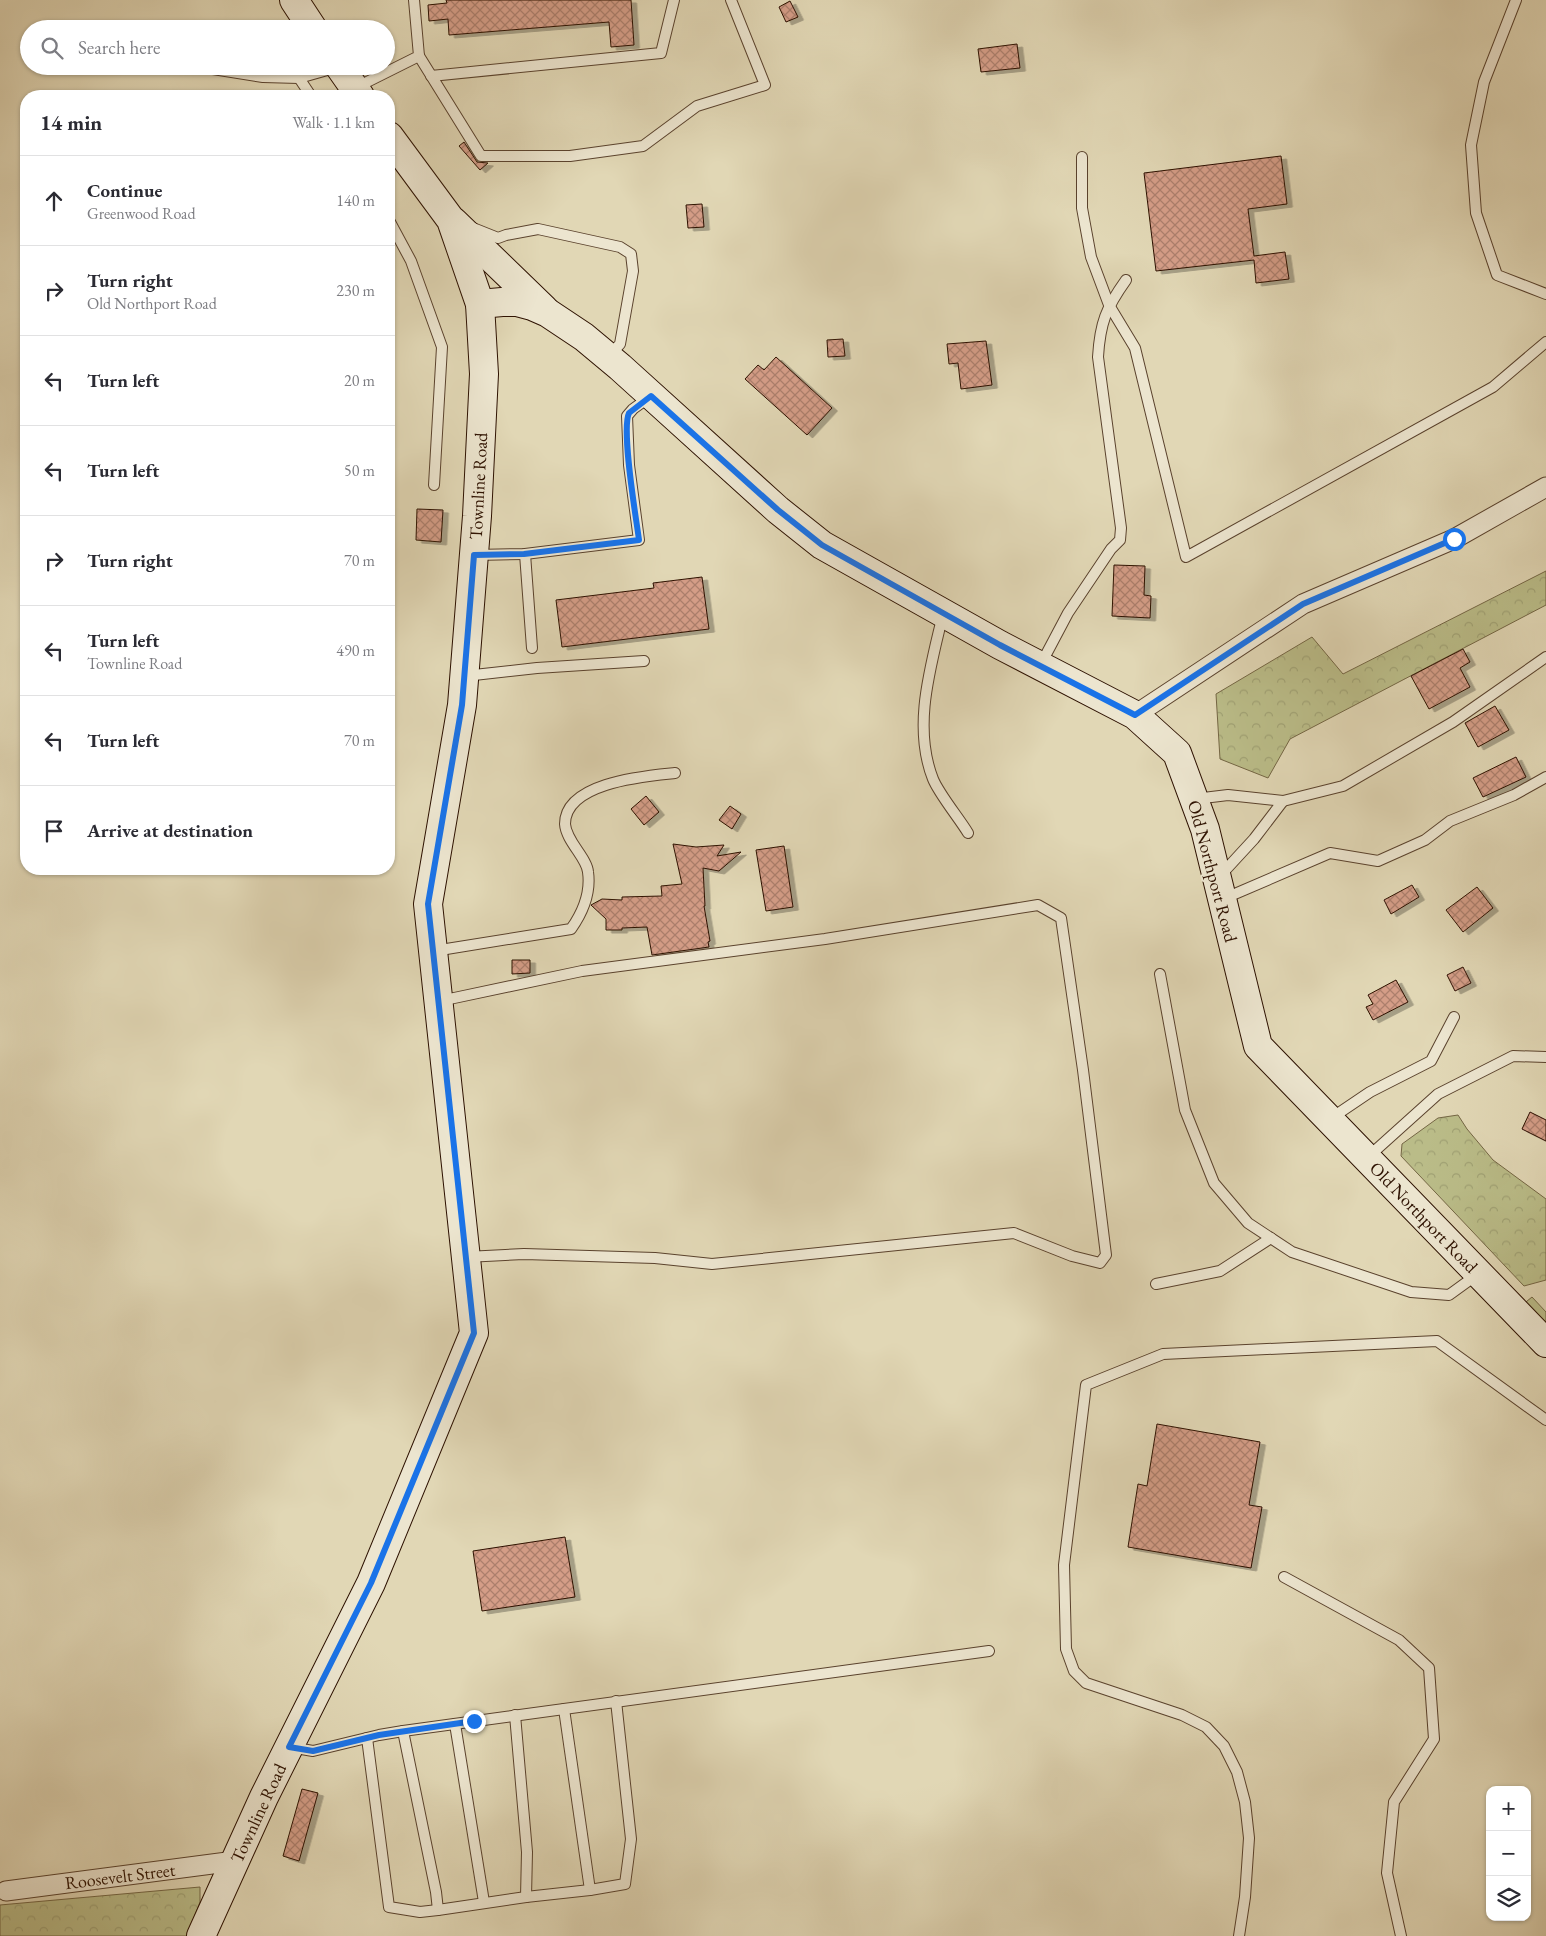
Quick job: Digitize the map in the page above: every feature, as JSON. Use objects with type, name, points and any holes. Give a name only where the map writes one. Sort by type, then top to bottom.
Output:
[{"type":"main road","points":[[294,0],[307,20]]},
{"type":"main road","name":"Townline Road","points":[[201,1936],[289,1747],[371,1583],[474,1333],[428,904],[462,705],[474,555],[484,374],[480,304],[451,220],[395,144]]},
{"type":"main road","name":"Old Northport Road","points":[[451,220],[548,313]]},
{"type":"main road","name":"Old Northport Road","points":[[480,304],[517,302],[548,313],[584,337],[608,357],[778,510],[822,545],[1000,645],[1135,715],[1177,753],[1205,829],[1258,1046],[1546,1343]]},
{"type":"street","points":[[1135,715],[1303,604],[1454,539],[1546,488]]},
{"type":"street","name":"Roosevelt Street","points":[[6,1891],[235,1861]]},
{"type":"lane","points":[[414,0],[419,56],[481,156],[570,156],[643,146],[697,106],[765,85],[731,0]]},
{"type":"lane","points":[[431,76],[661,53],[674,0]]},
{"type":"lane","points":[[1516,0],[1484,82],[1471,145],[1476,213],[1497,274],[1546,294]]},
{"type":"lane","points":[[395,64],[419,56]]},
{"type":"lane","points":[[251,75],[348,79],[360,75]]},
{"type":"lane","points":[[299,78],[307,90]]},
{"type":"lane","points":[[1082,157],[1082,208],[1091,257],[1109,305],[1135,348],[1186,557],[1493,387],[1546,342]]},
{"type":"lane","points":[[451,220],[498,238],[538,229],[620,247],[632,254],[633,271],[620,344],[608,357]]},
{"type":"lane","points":[[395,231],[411,260],[442,347],[434,485]]},
{"type":"lane","points":[[1041,665],[1068,613],[1111,549],[1120,540],[1121,528],[1098,357],[1099,336],[1109,305],[1126,280]]},
{"type":"lane","points":[[474,555],[524,554],[639,540],[629,466],[627,424],[629,413],[651,396]]},
{"type":"lane","points":[[524,554],[532,648]]},
{"type":"lane","points":[[943,613],[927,684],[923,742],[933,780],[968,833]]},
{"type":"lane","points":[[1194,800],[1228,794],[1283,801],[1343,786],[1453,722],[1546,657]]},
{"type":"lane","points":[[464,677],[537,668],[644,661]]},
{"type":"lane","points":[[433,951],[571,929],[580,916],[587,896],[588,870],[572,843],[565,824],[570,806],[582,795],[603,786],[638,777],[675,773]]},
{"type":"lane","points":[[1220,889],[1330,853],[1378,861],[1425,840],[1450,821],[1514,795],[1546,778]]},
{"type":"lane","points":[[1220,889],[1283,801]]},
{"type":"lane","points":[[439,1001],[582,971],[824,939],[1038,904],[1061,918],[1083,1070],[1106,1256],[1100,1262],[1072,1256],[1014,1233],[712,1264],[654,1258],[533,1254],[466,1257]]},
{"type":"lane","points":[[1160,974],[1185,1110],[1214,1183],[1248,1223],[1292,1252],[1411,1292],[1449,1295],[1478,1273]]},
{"type":"lane","points":[[1329,1120],[1370,1092],[1432,1061],[1454,1017]]},
{"type":"lane","points":[[1367,1158],[1438,1094],[1513,1056],[1546,1057]]},
{"type":"lane","points":[[1156,1284],[1220,1272],[1271,1238]]},
{"type":"lane","points":[[1239,1936],[1245,1897],[1249,1838],[1245,1802],[1237,1772],[1224,1746],[1206,1727],[1182,1714],[1086,1682],[1074,1671],[1066,1649],[1064,1565],[1086,1385],[1163,1354],[1437,1341],[1546,1420]]},
{"type":"lane","points":[[1284,1577],[1399,1640],[1429,1668],[1434,1739],[1394,1802],[1390,1837],[1387,1873],[1401,1936]]},
{"type":"lane","points":[[289,1747],[313,1751],[404,1731],[989,1650]]},
{"type":"lane","points":[[367,1738],[389,1907],[420,1912],[484,1902],[590,1890],[625,1884],[631,1839],[616,1701]]},
{"type":"lane","points":[[564,1709],[590,1890]]},
{"type":"lane","points":[[515,1715],[527,1852],[526,1897]]},
{"type":"lane","points":[[455,1724],[484,1902]]},
{"type":"lane","points":[[404,1731],[438,1910]]},
{"type":"green space","points":[[1546,571],[1546,605],[1290,739],[1268,778],[1220,759],[1216,694],[1312,637],[1343,674]]},
{"type":"green space","points":[[1458,1115],[1493,1160],[1546,1199],[1546,1280],[1524,1286],[1401,1156],[1402,1144],[1438,1118]]},
{"type":"green space","points":[[1532,1297],[1546,1312],[1546,1331],[1521,1306]]},
{"type":"green space","points":[[200,1887],[200,1902],[187,1936],[0,1936],[0,1905]]},
{"type":"building","points":[[446,0],[631,0],[634,45],[611,47],[609,22],[449,35],[448,19],[429,21],[428,5],[447,3]]},
{"type":"building","points":[[790,1],[798,17],[786,22],[779,7]]},
{"type":"building","points":[[1017,44],[1020,68],[981,72],[978,49]]},
{"type":"building","points":[[464,142],[477,162],[488,163],[480,170],[459,146]]},
{"type":"building","points":[[1281,156],[1287,204],[1248,209],[1254,256],[1285,252],[1289,279],[1256,283],[1254,260],[1156,271],[1144,173]]},
{"type":"building","points":[[702,204],[704,227],[688,228],[686,205]]},
{"type":"building","points":[[843,339],[845,356],[828,357],[827,340]]},
{"type":"building","points":[[986,341],[992,385],[961,389],[958,363],[949,364],[947,344]]},
{"type":"building","points":[[776,357],[832,408],[807,435],[745,379],[758,365],[764,370]]},
{"type":"building","points":[[417,509],[443,510],[441,542],[416,540]]},
{"type":"building","points":[[1114,565],[1145,566],[1144,595],[1151,596],[1150,618],[1112,616]]},
{"type":"building","points":[[702,577],[709,629],[562,647],[556,600],[654,588],[653,583]]},
{"type":"building","points":[[1463,649],[1470,662],[1460,668],[1470,687],[1429,709],[1411,676]]},
{"type":"building","points":[[1495,706],[1509,730],[1478,747],[1465,723]]},
{"type":"building","points":[[1516,757],[1526,777],[1483,797],[1473,778]]},
{"type":"building","points":[[646,796],[659,812],[644,825],[631,809]]},
{"type":"building","points":[[730,806],[741,814],[732,829],[719,820]]},
{"type":"building","points":[[673,844],[696,847],[724,845],[717,856],[741,852],[719,871],[703,868],[704,906],[710,941],[708,942],[709,947],[652,955],[647,927],[606,930],[606,919],[591,905],[602,899],[622,900],[622,897],[662,896],[661,886],[682,884]]},
{"type":"building","points":[[784,846],[793,907],[766,911],[756,850]]},
{"type":"building","points":[[1412,885],[1419,897],[1391,914],[1384,900]]},
{"type":"building","points":[[1477,887],[1493,908],[1463,932],[1446,910]]},
{"type":"building","points":[[512,960],[530,960],[530,973],[512,974]]},
{"type":"building","points":[[1463,967],[1471,983],[1455,991],[1447,975]]},
{"type":"building","points":[[1396,980],[1408,1002],[1373,1020],[1366,1007],[1373,1004],[1368,995]]},
{"type":"building","points":[[1530,1112],[1546,1120],[1546,1141],[1522,1129]]},
{"type":"building","points":[[1157,1424],[1260,1442],[1249,1505],[1262,1507],[1251,1568],[1128,1547],[1138,1484],[1147,1486]]},
{"type":"building","points":[[565,1537],[575,1597],[482,1611],[473,1551]]},
{"type":"building","points":[[302,1789],[318,1793],[299,1861],[283,1856]]},
{"type":"route","points":[[474,1721],[379,1735],[313,1751],[289,1747],[371,1583],[474,1333],[428,904],[462,705],[474,555],[524,554],[639,540],[629,466],[627,424],[629,413],[651,396],[778,510],[822,545],[1000,645],[1135,715],[1303,604],[1454,539]]}]
